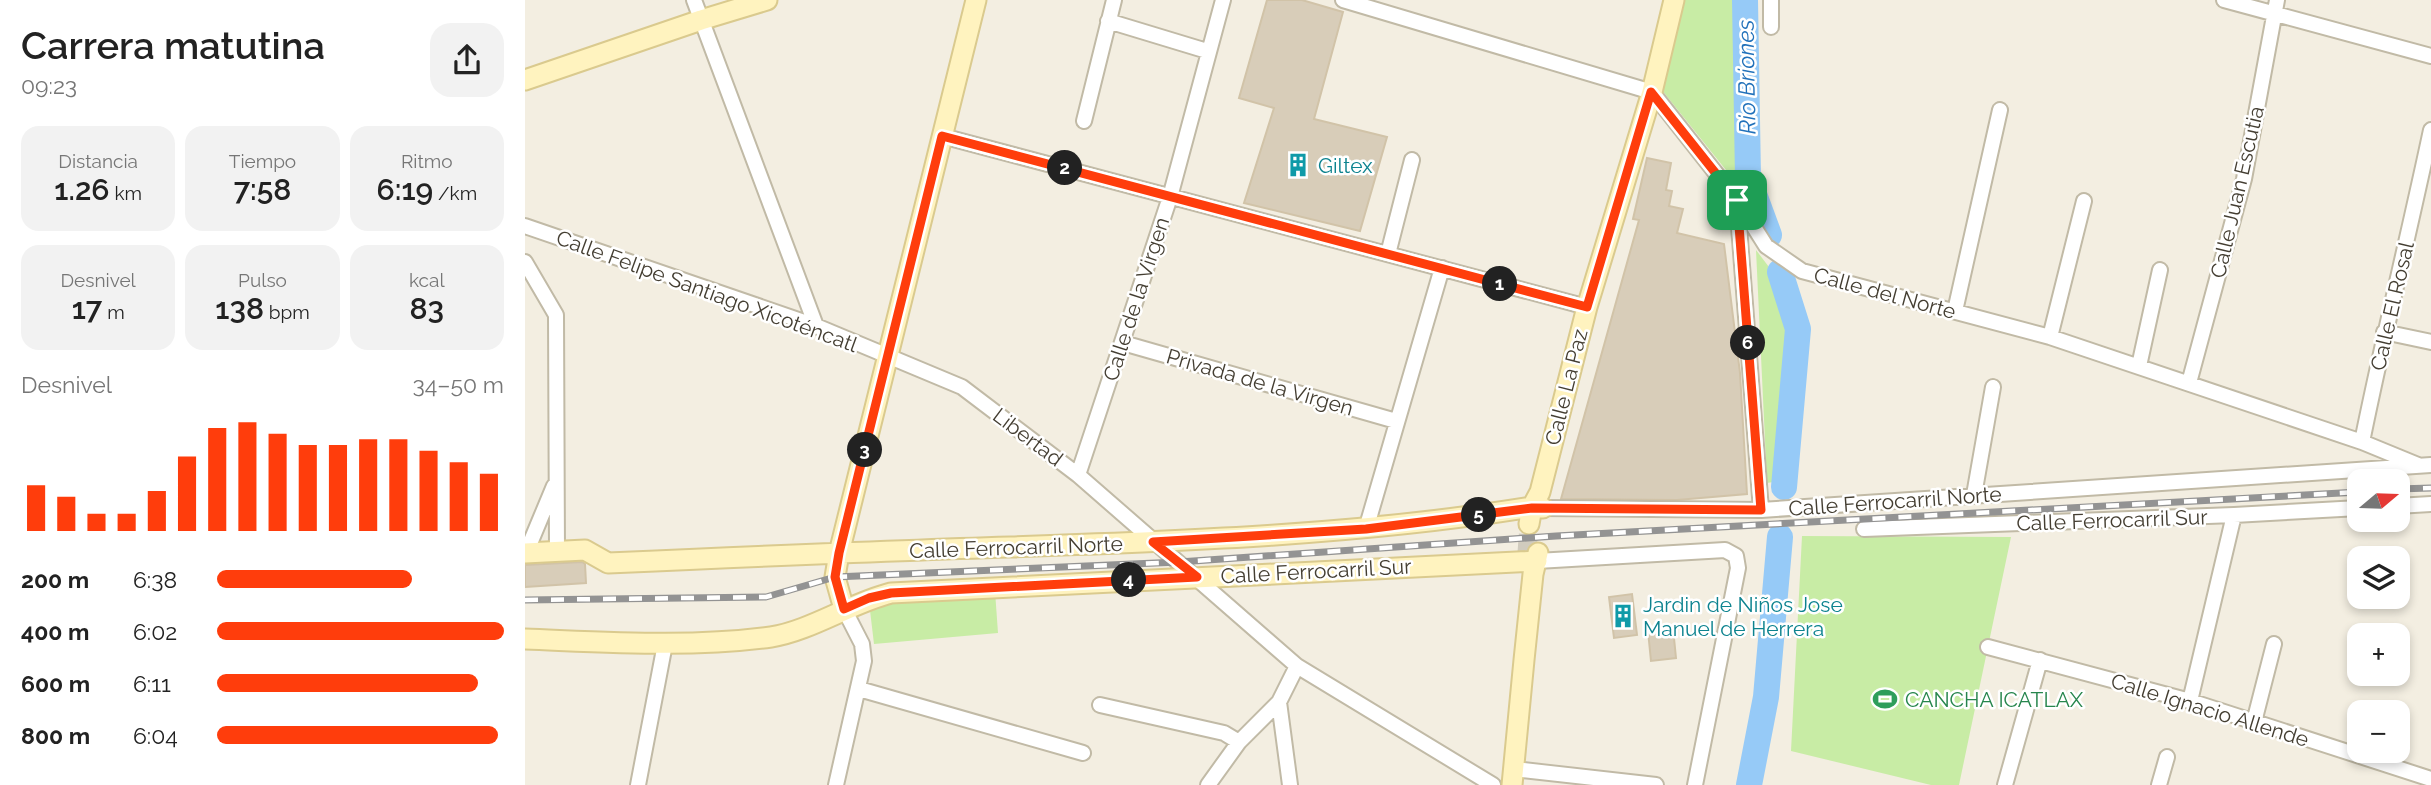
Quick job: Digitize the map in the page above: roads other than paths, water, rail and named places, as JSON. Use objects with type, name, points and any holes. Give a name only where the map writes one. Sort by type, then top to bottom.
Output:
[{"type":"main road","points":[[525,79],[767,0]]},
{"type":"main road","points":[[844,609],[835,577],[839,553],[976,0]]},
{"type":"main road","name":"Calle La Paz","points":[[1537,511],[1587,307],[1651,92],[1674,0]]},
{"type":"main road","name":"Calle Ferrocarril Norte","points":[[526,553],[585,550],[608,564],[1153,542],[1366,529],[1537,511]]},
{"type":"main road","points":[[1513,777],[1533,560]]},
{"type":"main road","name":"Calle Ferrocarril Sur","points":[[525,639],[665,644],[773,636],[869,598],[891,593],[1533,560]]},
{"type":"street","points":[[694,0],[815,326]]},
{"type":"street","points":[[1084,121],[1114,0]]},
{"type":"street","name":"Calle de la Virgen","points":[[1078,475],[1170,197],[1207,51],[1223,0]]},
{"type":"street","points":[[1343,0],[1651,92]]},
{"type":"street","points":[[1771,0],[1771,27]]},
{"type":"street","points":[[2224,0],[2275,7],[2431,56]]},
{"type":"street","name":"Calle Juan Escutia","points":[[2189,383],[2244,179],[2275,7]]},
{"type":"street","points":[[1108,21],[1207,51]]},
{"type":"street","name":"Calle del Norte","points":[[1651,92],[1737,200],[1766,246],[1802,271],[2050,337],[2424,465]]},
{"type":"street","points":[[1955,312],[2000,110]]},
{"type":"street","name":"Calle El Rosal","points":[[2362,442],[2384,332],[2426,188],[2431,132]]},
{"type":"street","points":[[942,136],[1587,307]]},
{"type":"street","points":[[1388,254],[1412,160]]},
{"type":"street","points":[[1737,200],[1761,510]]},
{"type":"street","points":[[2050,337],[2084,201]]},
{"type":"street","name":"Calle Felipe Santiago Xicoténcatl","points":[[525,226],[815,326],[888,356]]},
{"type":"street","points":[[525,262],[530,280],[556,316],[557,552]]},
{"type":"street","points":[[1366,529],[1442,268]]},
{"type":"street","points":[[2139,366],[2160,270]]},
{"type":"street","points":[[2384,332],[2431,342]]},
{"type":"street","name":"Privada de la Virgen","points":[[1123,343],[1396,421]]},
{"type":"street","name":"Libertad","points":[[888,356],[962,387],[1078,475],[1153,542]]},
{"type":"street","points":[[1974,495],[1993,387]]},
{"type":"street","name":"Calle Ferrocarril Norte","points":[[1537,511],[1761,510],[2424,465]]},
{"type":"street","points":[[526,553],[557,478]]},
{"type":"street","points":[[2410,505],[2431,504]]},
{"type":"street","name":"Calle Ferrocarril Sur","points":[[1864,529],[2234,516],[2347,509]]},
{"type":"street","points":[[2190,701],[2234,516]]},
{"type":"street","points":[[1153,542],[1197,577],[1297,666],[1493,785]]},
{"type":"street","name":"Calle Ferrocarril Sur","points":[[1533,560],[1725,550],[1736,556],[1738,568],[1695,785]]},
{"type":"street","points":[[836,785],[864,662],[862,644],[844,609]]},
{"type":"street","points":[[638,785],[665,644]]},
{"type":"street","points":[[2254,722],[2274,644]]},
{"type":"street","name":"Calle Ignacio Allende","points":[[1988,647],[2190,701],[2431,779]]},
{"type":"street","points":[[2005,785],[2040,660]]},
{"type":"street","points":[[1208,785],[1239,742],[1279,702],[1297,666]]},
{"type":"street","points":[[859,689],[1083,752]]},
{"type":"street","points":[[1279,702],[1290,785]]},
{"type":"street","points":[[1100,705],[1224,733],[1239,742]]},
{"type":"street","points":[[2159,785],[2167,757]]},
{"type":"street","points":[[1513,777],[1656,785]]},
{"type":"waterway","name":"Rio Briones","points":[[1745,0],[1748,178],[1769,235]]},
{"type":"waterway","name":"Rio Briones","points":[[1780,272],[1798,329],[1784,487]]},
{"type":"waterway","name":"Rio Briones","points":[[1749,785],[1766,697],[1780,537]]},
{"type":"tunnel","points":[[1527,553],[1529,524]]},
{"type":"railway","points":[[2410,489],[2431,488]]},
{"type":"railway","points":[[525,600],[766,597],[835,577],[1179,562],[1556,536],[2347,493]]},
{"type":"place","name":"Giltex","points":[[1298,165]]},
{"type":"place","name":"Jardin de Niños Jose Manuel de Herrera","points":[[1623,616]]},
{"type":"place","name":"CANCHA ICATLAX","points":[[1885,699]]}]
